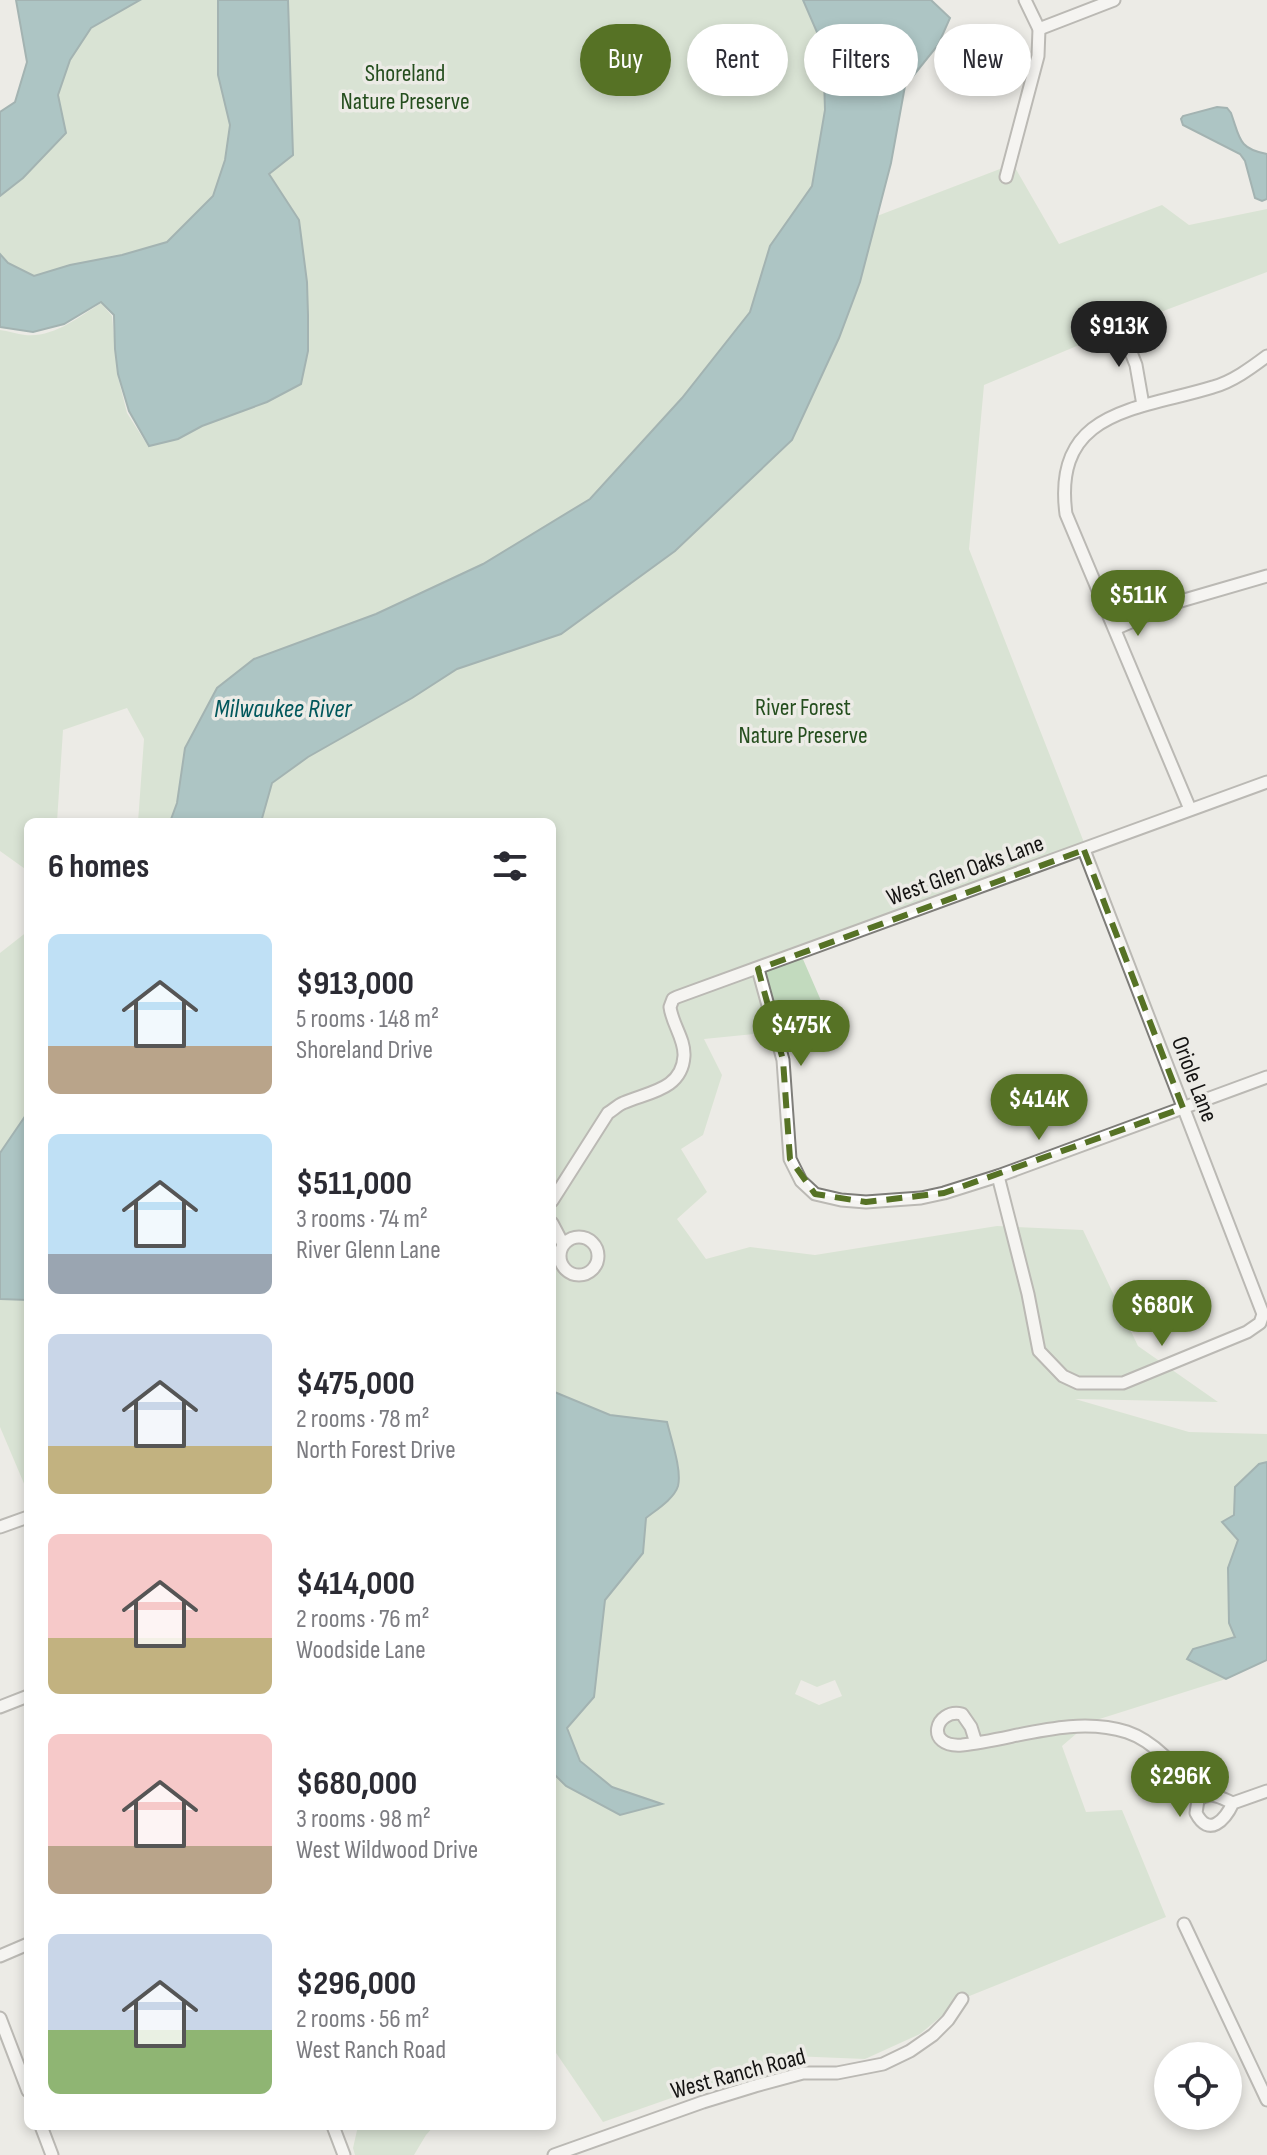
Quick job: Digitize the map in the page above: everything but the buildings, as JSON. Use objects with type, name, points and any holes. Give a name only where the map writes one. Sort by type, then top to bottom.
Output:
[{"type":"street","points":[[1006,177],[1038,56],[1039,29],[1025,0]]},
{"type":"street","points":[[1039,29],[1114,0]]},
{"type":"street","points":[[1121,327],[1136,365],[1143,405]]},
{"type":"street","points":[[1190,809],[1066,514],[1063,492],[1065,469],[1074,450],[1107,418],[1143,405],[1216,387],[1267,356]]},
{"type":"street","points":[[1115,629],[1174,603],[1267,576]]},
{"type":"street","name":"West Glen Oaks Lane","points":[[556,1195],[608,1113],[621,1103],[656,1093],[673,1083],[684,1055],[670,1007],[673,999],[1267,782]]},
{"type":"street","name":"Oriole Lane","points":[[998,1176],[1039,1351],[1063,1376],[1078,1383],[1123,1383],[1247,1332],[1260,1323],[1263,1314],[1084,850]]},
{"type":"street","points":[[758,969],[783,1060],[790,1159],[801,1181],[815,1194],[841,1200],[866,1202],[921,1198],[998,1176],[1267,1077]]},
{"type":"street","points":[[556,1231],[563,1244]]},
{"type":"street","points":[[0,1527],[24,1518]]},
{"type":"street","points":[[0,1707],[24,1698]]},
{"type":"street","points":[[976,1743],[1077,1725],[1129,1733],[1157,1750],[1202,1797]]},
{"type":"street","points":[[1233,1803],[1214,1795],[1202,1797],[1197,1802],[1196,1813],[1200,1820],[1209,1825],[1222,1820],[1233,1803],[1267,1791]]},
{"type":"street","points":[[1184,1924],[1267,2100]]},
{"type":"street","points":[[0,1956],[24,1946]]},
{"type":"street","name":"West Ranch Road","points":[[554,2155],[755,2086],[803,2073],[837,2073],[883,2064],[933,2035],[962,1999]]},
{"type":"street","points":[[0,2018],[24,2081]]},
{"type":"street","points":[[43,2130],[52,2155]]},
{"type":"street","points":[[335,2130],[344,2155]]},
{"type":"highlighted area","points":[[1084,850],[1183,1108],[944,1193],[866,1202],[815,1194],[790,1159],[783,1060],[758,969]]},
{"type":"green space","points":[[140,0],[218,0],[218,75],[230,125],[225,160],[213,196],[167,242],[34,276],[8,263],[0,254],[0,196],[23,178],[66,133],[58,94],[70,60],[91,28]]},
{"type":"green space","name":"Shoreland Nature Preserve","points":[[288,0],[803,0],[813,24],[804,24],[804,96],[825,96],[825,110],[812,186],[770,246],[750,312],[682,398],[590,499],[483,564],[376,614],[254,659],[185,748],[177,803],[171,818],[138,818],[144,739],[127,708],[63,730],[57,818],[24,818],[24,868],[0,851],[0,330],[25,335],[46,333],[101,303],[112,316],[118,377],[127,413],[148,446],[178,439],[202,426],[267,402],[301,384],[308,351],[308,315],[299,220],[269,174],[293,155]]},
{"type":"green space","name":"River Forest Nature Preserve","points":[[1013,164],[1059,244],[1162,205],[1189,225],[1267,209],[1267,272],[1134,322],[984,385],[969,549],[1085,845],[799,950],[832,1026],[704,1039],[722,1075],[703,1135],[681,1149],[707,1192],[677,1219],[706,1259],[750,1247],[815,1255],[997,1226],[1083,1230],[1138,1346],[1218,1402],[1075,1399],[1189,1432],[1267,1434],[1267,1462],[1259,1464],[1228,1568],[1229,1623],[1235,1637],[1193,1649],[1188,1659],[1226,1679],[1090,1722],[1062,1746],[1086,1812],[1122,1810],[1166,1917],[962,1999],[920,2034],[865,2059],[791,2056],[603,2122],[556,2053],[556,1776],[566,1786],[660,1804],[612,1787],[580,1761],[567,1728],[594,1696],[605,1600],[642,1554],[646,1518],[664,1504],[667,1422],[610,1415],[556,1393],[556,818],[262,818],[272,783],[308,757],[457,669],[561,634],[675,550],[792,440],[839,338],[860,282],[877,216]],"holes":[[[801,1680],[817,1687],[835,1680],[842,1696],[819,1705],[795,1694]]]},
{"type":"green space","points":[[24,934],[24,1118],[0,1153],[0,953]]},
{"type":"green space","points":[[0,1299],[24,1300],[24,1484],[0,1427]]},
{"type":"green space","points":[[357,2130],[430,2130],[414,2155],[355,2155],[353,2148]]},
{"type":"water","points":[[16,0],[140,0],[91,28],[70,60],[58,95],[66,133],[23,178],[0,196],[0,112],[15,102],[27,62]]},
{"type":"water","points":[[218,0],[288,0],[293,155],[269,174],[299,220],[307,282],[308,351],[301,384],[267,402],[202,426],[178,439],[149,446],[129,411],[118,374],[114,315],[101,302],[64,324],[33,332],[0,327],[0,254],[8,263],[34,276],[122,255],[167,242],[213,196],[225,160],[230,125],[218,75]]},
{"type":"water","name":"Milwaukee River","points":[[803,0],[931,0],[950,18],[947,24],[934,24],[934,50],[918,70],[918,24],[813,24]]},
{"type":"water","name":"Milwaukee River","points":[[825,96],[903,96],[891,163],[860,282],[839,338],[792,440],[675,551],[561,634],[457,669],[308,757],[272,783],[262,818],[171,818],[177,803],[185,748],[217,688],[254,659],[376,614],[483,564],[590,499],[682,398],[750,312],[770,246],[812,186]]},
{"type":"water","points":[[1217,107],[1227,108],[1231,113],[1245,145],[1267,154],[1267,199],[1262,201],[1255,198],[1245,161],[1240,154],[1183,125],[1183,116]]},
{"type":"water","points":[[24,1118],[24,1300],[0,1299],[0,1153]]},
{"type":"water","points":[[556,1393],[610,1415],[667,1422],[679,1479],[673,1495],[646,1518],[643,1553],[605,1600],[594,1697],[567,1728],[580,1761],[612,1787],[662,1804],[620,1815],[566,1786],[556,1776]]},
{"type":"water","points":[[1267,1462],[1267,1660],[1226,1679],[1187,1659],[1193,1649],[1235,1637],[1229,1623],[1228,1568],[1238,1540],[1222,1522],[1234,1515],[1235,1487],[1259,1464]]}]
